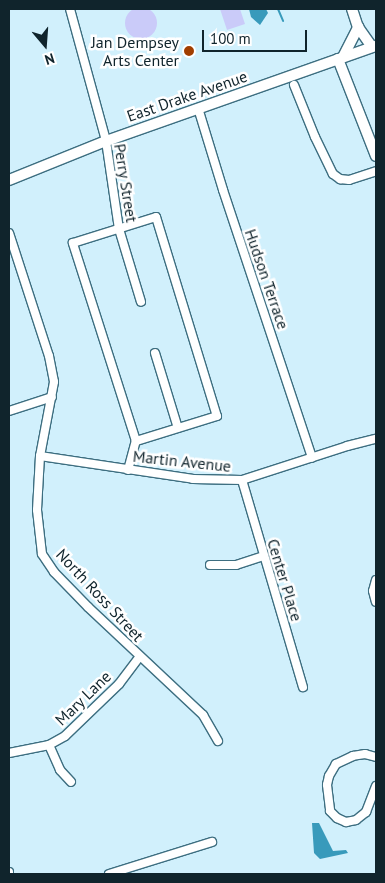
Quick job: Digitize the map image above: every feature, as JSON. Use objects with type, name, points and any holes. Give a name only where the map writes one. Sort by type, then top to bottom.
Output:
[{"type":"street","name":"Perry Street","points":[[70,9],[106,141],[119,229],[141,302]]},
{"type":"street","points":[[352,9],[358,27],[374,47]]},
{"type":"street","points":[[358,27],[340,58],[376,156]]},
{"type":"street","name":"East Drake Avenue","points":[[9,180],[106,141],[374,47]]},
{"type":"street","points":[[294,85],[314,137],[333,174],[340,179],[349,180],[376,170]]},
{"type":"street","name":"Hudson Terrace","points":[[198,108],[223,190],[312,458]]},
{"type":"street","points":[[128,470],[136,441],[73,243],[156,217],[217,416],[136,441]]},
{"type":"street","name":"North Ross Street","points":[[9,233],[48,356],[54,382],[40,456],[37,510],[42,554],[54,572],[139,657],[167,680],[203,715],[218,742]]},
{"type":"street","points":[[155,353],[178,428]]},
{"type":"street","points":[[9,411],[52,397]]},
{"type":"street","name":"Martin Avenue","points":[[40,456],[193,479],[242,480],[376,439]]},
{"type":"street","name":"Center Place","points":[[242,480],[303,687]]},
{"type":"street","points":[[210,565],[236,565],[264,556]]},
{"type":"street","points":[[376,580],[373,591],[376,602]]},
{"type":"street","name":"Mary Lane","points":[[9,753],[49,745],[66,736],[119,684],[139,657]]},
{"type":"street","points":[[49,745],[60,770],[70,782]]},
{"type":"street","points":[[376,757],[365,754],[353,756],[336,764],[329,776],[327,785],[330,811],[337,818],[346,822],[356,820],[366,812],[376,786]]},
{"type":"street","points":[[109,874],[212,842]]},
{"type":"shaded area","points":[[141,7],[147,8],[152,12],[156,17],[156,29],[152,34],[147,38],[141,39],[135,38],[130,34],[126,29],[125,23],[126,17],[130,12],[135,8]]},
{"type":"shaded area","points":[[220,9],[240,9],[245,24],[227,30]]},
{"type":"shaded area","points":[[249,9],[266,9],[268,13],[260,25],[251,17]]},
{"type":"shaded area","points":[[312,823],[319,823],[333,851],[346,850],[348,853],[320,859],[314,853]]},
{"type":"waterway","points":[[278,9],[283,21]]},
{"type":"place","name":"Jan Dempsey Arts Center","points":[[189,51]]}]
